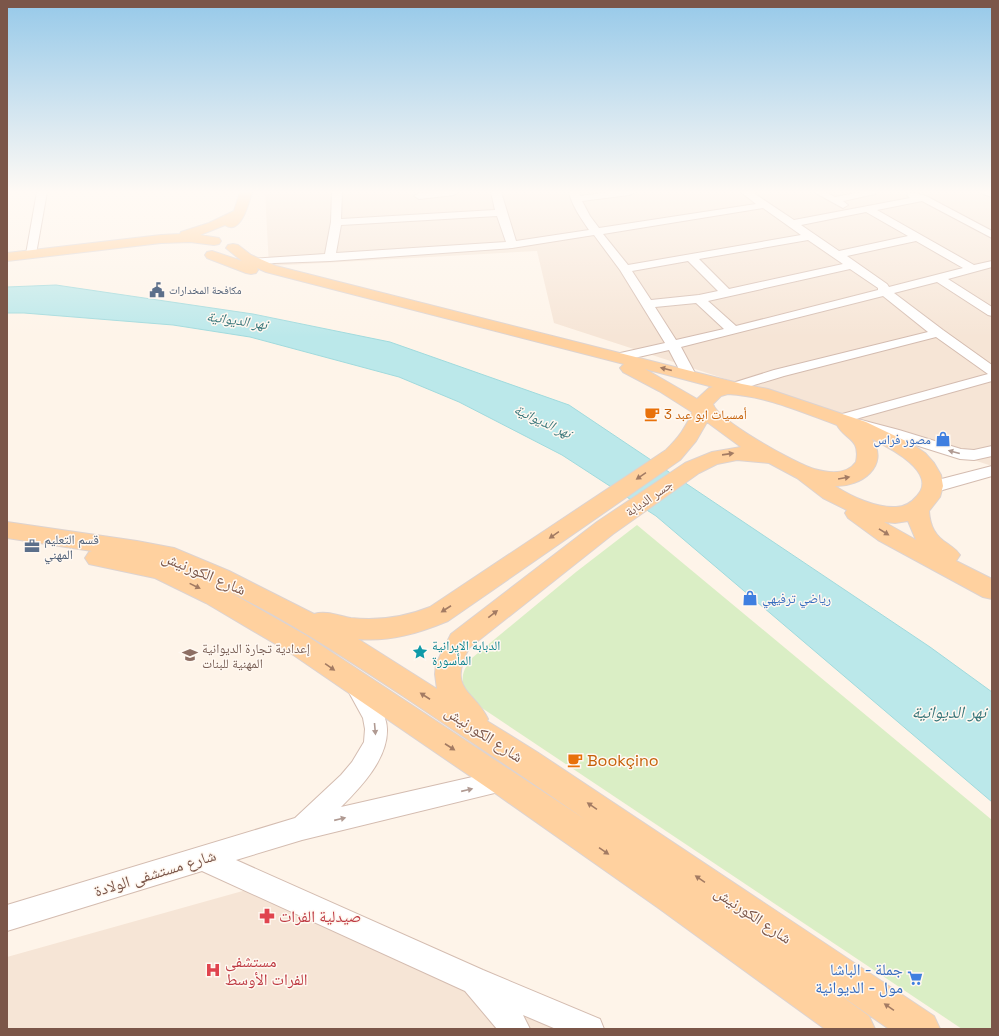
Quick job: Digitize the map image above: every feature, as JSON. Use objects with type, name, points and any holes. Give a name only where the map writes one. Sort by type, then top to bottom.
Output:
[{"type":"main road","points":[[7,257],[151,240]]},
{"type":"main road","points":[[201,240],[222,254],[237,240]]},
{"type":"main road","points":[[211,247],[217,240]]},
{"type":"main road","points":[[237,240],[252,262],[270,269],[621,357],[735,388],[762,393],[846,422],[874,433],[914,456],[929,472],[932,487],[929,496],[918,509],[901,515],[883,514],[857,505],[830,492]]},
{"type":"main road","points":[[75,249],[143,246],[211,247],[263,274],[605,360],[638,372],[706,410],[757,447],[798,470],[886,534],[992,590]]},
{"type":"main road","points":[[638,372],[663,389],[679,404],[688,417],[691,426],[690,438]]},
{"type":"main road","points":[[706,410],[715,392],[735,388]]},
{"type":"main road","name":"جسر الدبابة","points":[[294,615],[326,624],[366,630],[386,630],[423,621],[439,614],[673,454],[690,438],[706,410]]},
{"type":"main road","points":[[798,470],[840,479],[848,478],[862,471],[866,465],[868,457],[864,441],[846,422]]},
{"type":"main road","name":"جسر الدبابة","points":[[496,742],[487,730],[457,702],[449,687],[448,671],[451,655],[460,641],[472,630],[605,528],[705,460],[722,455],[740,453],[758,454],[798,470]]},
{"type":"main road","points":[[918,509],[920,526],[926,538],[933,546],[992,578]]},
{"type":"main road","name":"شارع الكورنيش","points":[[7,530],[136,549],[174,558],[221,577],[294,615],[332,636],[496,742],[679,864],[921,1029]]},
{"type":"main road","name":"شارع الكورنيش","points":[[7,545],[114,561],[160,570],[215,596],[298,644],[503,782],[669,895],[856,1029]]},
{"type":"main road","points":[[669,895],[679,864]]},
{"type":"street","points":[[30,254],[33,240]]},
{"type":"street","points":[[330,258],[333,240]]},
{"type":"street","points":[[510,240],[512,245]]},
{"type":"street","points":[[252,262],[512,245],[543,240]]},
{"type":"street","points":[[604,240],[625,269],[673,345],[689,375]]},
{"type":"street","points":[[625,269],[787,240]]},
{"type":"street","points":[[817,240],[883,286],[885,292],[938,333],[992,371]]},
{"type":"street","points":[[837,255],[903,240]]},
{"type":"street","points":[[924,240],[973,269]]},
{"type":"street","points":[[691,258],[727,293]]},
{"type":"street","points":[[647,304],[699,299],[852,265]]},
{"type":"street","points":[[621,357],[733,331],[991,265]]},
{"type":"street","points":[[939,278],[992,312]]},
{"type":"street","points":[[699,299],[733,331]]},
{"type":"street","points":[[735,388],[779,373],[938,333]]},
{"type":"street","points":[[846,422],[992,377]]},
{"type":"street","points":[[846,422],[876,428],[960,454],[974,455],[992,450]]},
{"type":"street","points":[[932,487],[992,471]]},
{"type":"street","name":"شارع مستشفى الولادة","points":[[302,828],[354,776],[371,753],[375,740],[376,728],[370,708],[353,682]]},
{"type":"street","name":"شارع مستشفى الولادة","points":[[7,918],[302,828],[503,782]]},
{"type":"street","points":[[202,858],[473,980],[590,1029]]},
{"type":"street","points":[[473,980],[516,1029]]},
{"type":"shaded area","points":[[268,240],[992,240],[992,466],[554,323],[537,251],[269,266]]},
{"type":"shaded area","points":[[282,880],[604,1029],[7,1029],[7,957]]},
{"type":"green space","points":[[637,525],[992,820],[992,1029],[962,1029],[467,698],[463,677],[465,668],[472,658],[576,572]]},
{"type":"water","name":"نهر الديوانية","points":[[56,285],[253,314],[390,342],[569,405],[930,647],[992,692],[992,802],[656,516],[562,455],[459,402],[399,377],[250,337],[173,325],[24,313],[7,313],[7,287]]},
{"type":"place","name":"مكافحة المخدارات","points":[[157,290]]},
{"type":"place","name":"أمسيات ابو عبد 3","points":[[652,414]]},
{"type":"place","name":"مصور فراس","points":[[943,439]]},
{"type":"place","name":"قسم التعليم المهني","points":[[32,546]]},
{"type":"place","name":"رياضي ترفيهي","points":[[750,598]]},
{"type":"place","name":"الدبابة الايرانية المأسورة","points":[[420,652]]},
{"type":"place","name":"إعدادية تجارة الديوانية المهنية للبنات","points":[[190,655]]},
{"type":"place","name":"Bookçino","points":[[575,760]]},
{"type":"place","name":"صيدلية الفرات","points":[[267,916]]},
{"type":"place","name":"مستشفى الفرات الأوسط","points":[[213,970]]},
{"type":"place","name":"جملة - الباشا مول - الديوانية","points":[[915,978]]}]
